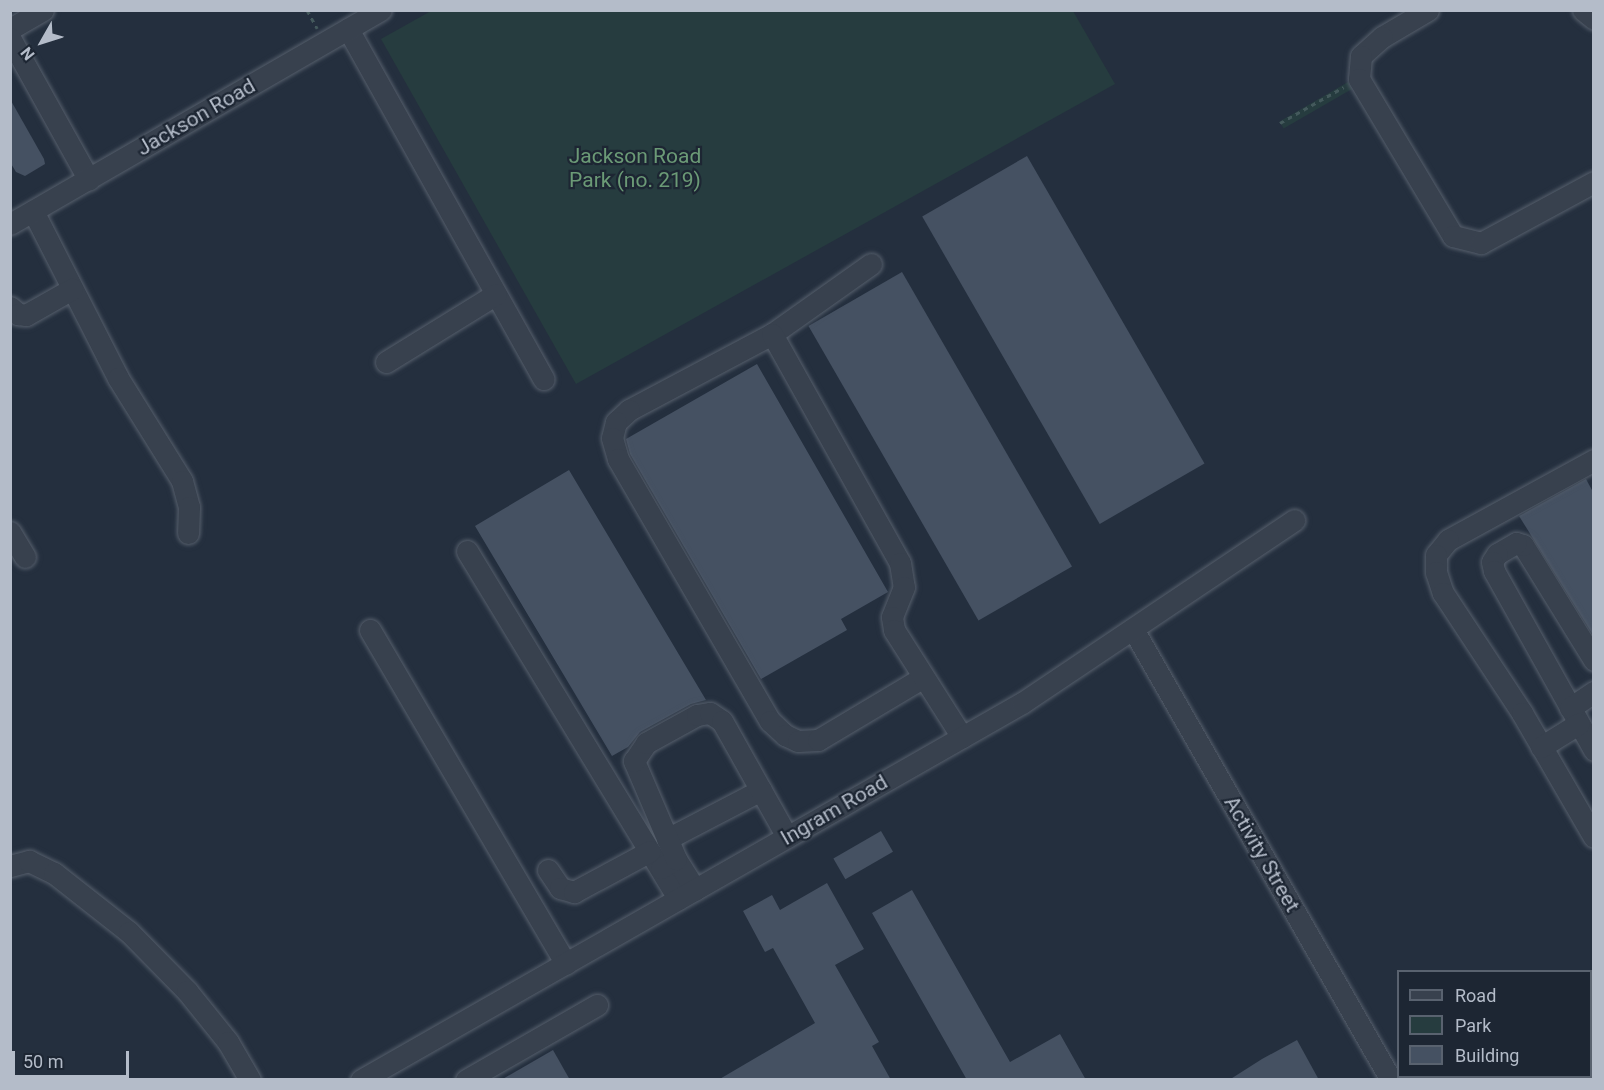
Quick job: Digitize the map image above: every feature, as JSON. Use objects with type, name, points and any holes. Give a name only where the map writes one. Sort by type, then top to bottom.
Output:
[{"type":"street","points":[[10,29],[43,10]]},
{"type":"street","name":"Jackson Road","points":[[10,224],[381,10]]},
{"type":"street","points":[[1428,10],[1382,37],[1361,56],[1359,79],[1453,236],[1481,243],[1593,182]]},
{"type":"street","points":[[1583,10],[1593,19]]},
{"type":"street","points":[[348,29],[544,379]]},
{"type":"street","points":[[10,38],[89,180]]},
{"type":"street","points":[[33,212],[118,378],[182,481],[189,507],[188,533]]},
{"type":"street","points":[[871,264],[772,334],[629,410],[616,422],[612,438],[618,459],[770,721],[785,735],[798,741],[818,740],[922,678]]},
{"type":"street","points":[[10,307],[18,314],[26,315],[72,289]]},
{"type":"street","points":[[386,362],[496,294]]},
{"type":"street","points":[[772,334],[900,563],[904,587],[892,617],[894,630],[922,678],[938,696],[962,737]]},
{"type":"street","points":[[1593,460],[1448,540],[1436,555],[1436,572],[1443,593],[1541,747],[1593,837]]},
{"type":"street","name":"Ingram Road","points":[[361,1080],[1022,702],[1294,520]]},
{"type":"street","points":[[10,532],[25,557]]},
{"type":"street","points":[[1593,660],[1523,545],[1516,543],[1497,555],[1491,562],[1494,571],[1593,750]]},
{"type":"street","points":[[467,551],[687,894]]},
{"type":"street","name":"Activity Street","points":[[1133,629],[1391,1080]]},
{"type":"street","points":[[370,630],[566,964]]},
{"type":"street","points":[[1541,747],[1574,716],[1593,692]]},
{"type":"street","points":[[664,855],[634,761],[636,753],[646,743],[697,715],[710,713],[722,721],[787,837]]},
{"type":"street","points":[[548,870],[560,888],[574,892],[664,855],[761,790]]},
{"type":"street","points":[[10,866],[28,861],[54,873],[129,932],[187,992],[228,1042],[250,1080]]},
{"type":"street","points":[[466,1080],[597,1005]]},
{"type":"path","points":[[1280,123],[1359,79]]},
{"type":"green space","name":"Jackson Road Park (no. 219)","points":[[431,11],[1073,11],[1115,84],[576,384],[381,39]]},
{"type":"green space","points":[[1348,82],[1352,89],[1284,128],[1280,122]]},
{"type":"building","points":[[10,99],[45,164],[25,176],[16,172],[10,162]]},
{"type":"building","points":[[1027,156],[1204,463],[1100,524],[922,217]]},
{"type":"building","points":[[902,272],[1072,566],[978,620],[808,326]]},
{"type":"building","points":[[757,364],[888,592],[841,619],[847,630],[761,679],[630,454],[626,439]]},
{"type":"building","points":[[569,470],[706,700],[691,704],[640,732],[628,747],[612,756],[475,526]]},
{"type":"building","points":[[1586,479],[1593,492],[1593,635],[1519,516]]},
{"type":"building","points":[[881,831],[893,852],[845,879],[833,858]]},
{"type":"building","points":[[827,883],[864,949],[835,965],[879,1042],[872,1046],[891,1080],[718,1080],[815,1023],[773,948],[765,952],[743,911],[772,895],[780,910]]},
{"type":"building","points":[[912,890],[1010,1062],[1060,1034],[1086,1080],[967,1080],[872,913]]},
{"type":"building","points":[[1297,1040],[1319,1080],[1229,1080],[1262,1059]]},
{"type":"building","points":[[553,1050],[570,1080],[501,1080]]}]
